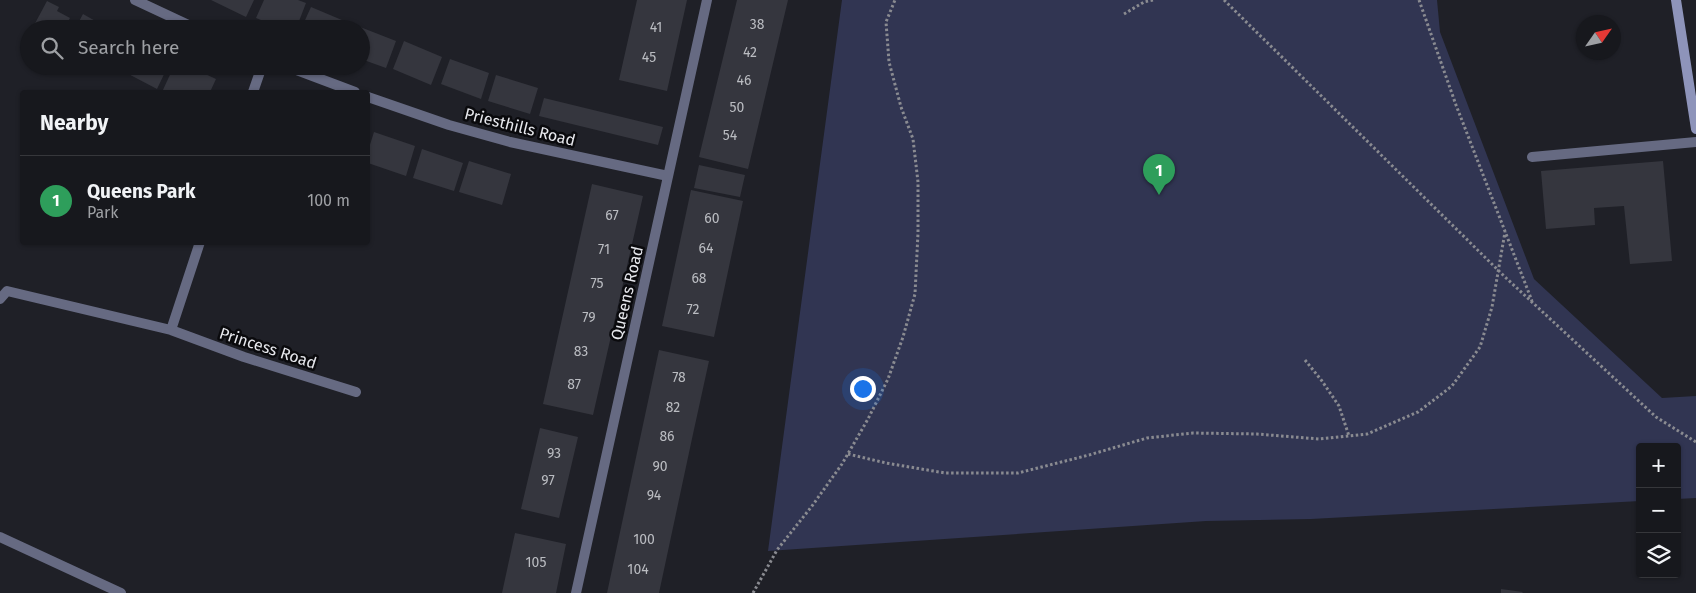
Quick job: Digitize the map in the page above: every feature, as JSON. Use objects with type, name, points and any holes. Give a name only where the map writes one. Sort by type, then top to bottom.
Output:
[{"type":"main road","points":[[1676,0],[1696,129]]},
{"type":"street","points":[[135,0],[178,20]]},
{"type":"street","name":"Queens Road","points":[[576,593],[707,0]]},
{"type":"street","points":[[254,90],[259,75]]},
{"type":"street","points":[[310,75],[350,90]]},
{"type":"street","name":"Priesthills Road","points":[[370,98],[449,125],[510,142],[668,176]]},
{"type":"street","points":[[1532,157],[1696,142]]},
{"type":"street","points":[[171,330],[199,245]]},
{"type":"street","name":"Princess Road","points":[[0,299],[7,291],[171,330],[244,357],[356,392]]},
{"type":"street","points":[[0,537],[121,593]]},
{"type":"path","points":[[753,593],[776,550],[812,506],[848,454],[888,379],[903,337],[915,294],[918,182],[913,139],[901,107],[889,62],[886,22],[894,0]]},
{"type":"path","points":[[1124,14],[1144,2],[1153,0]]},
{"type":"path","points":[[1224,0],[1532,302],[1656,418],[1696,442]]},
{"type":"path","points":[[1419,0],[1456,105],[1532,302]]},
{"type":"path","points":[[848,454],[886,464],[945,473],[1018,472],[1090,455],[1148,438],[1193,433],[1256,434],[1319,439],[1367,434],[1418,412],[1452,386],[1480,347],[1492,307],[1505,232]]},
{"type":"path","points":[[1305,360],[1339,406],[1349,436]]},
{"type":"shaded area","points":[[842,0],[1437,0],[1440,32],[1534,279],[1662,398],[1696,396],[1696,498],[1681,499],[1681,443],[1636,443],[1636,501],[1311,519],[1206,521],[768,551]]},
{"type":"building","points":[[211,0],[254,0],[246,17]]},
{"type":"building","points":[[264,0],[298,0],[306,3],[299,20],[261,20],[256,18]]},
{"type":"building","points":[[637,0],[687,0],[667,91],[619,80]]},
{"type":"building","points":[[737,0],[788,0],[748,169],[699,157]]},
{"type":"building","points":[[47,1],[59,7],[57,11],[70,18],[69,20],[37,20]]},
{"type":"building","points":[[311,7],[342,20],[305,20]]},
{"type":"building","points":[[83,14],[94,20],[80,20]]},
{"type":"building","points":[[370,31],[396,41],[386,68],[370,62]]},
{"type":"building","points":[[404,41],[442,57],[431,85],[393,69]]},
{"type":"building","points":[[450,59],[489,73],[481,99],[441,84]]},
{"type":"building","points":[[130,75],[164,75],[157,89]]},
{"type":"building","points":[[170,75],[207,75],[216,79],[211,90],[163,90]]},
{"type":"building","points":[[496,75],[538,88],[530,114],[488,101]]},
{"type":"building","points":[[544,98],[663,127],[658,145],[539,116]]},
{"type":"building","points":[[374,132],[415,146],[406,176],[370,164],[370,145]]},
{"type":"building","points":[[422,149],[463,163],[454,191],[413,178]]},
{"type":"building","points":[[469,161],[511,174],[502,205],[459,192]]},
{"type":"building","points":[[1663,161],[1672,261],[1630,264],[1624,206],[1594,208],[1595,225],[1546,229],[1541,171]]},
{"type":"building","points":[[699,165],[745,175],[740,197],[694,188]]},
{"type":"building","points":[[592,184],[643,196],[593,415],[543,404]]},
{"type":"building","points":[[691,190],[743,201],[714,337],[662,326]]},
{"type":"building","points":[[659,350],[709,361],[659,593],[607,593]]},
{"type":"building","points":[[540,428],[578,437],[559,518],[521,509]]},
{"type":"building","points":[[515,533],[566,544],[556,593],[502,593]]},
{"type":"building","points":[[1501,589],[1523,592],[1501,593]]},
{"type":"place","name":"Queens Park","points":[[1159,195]]}]
